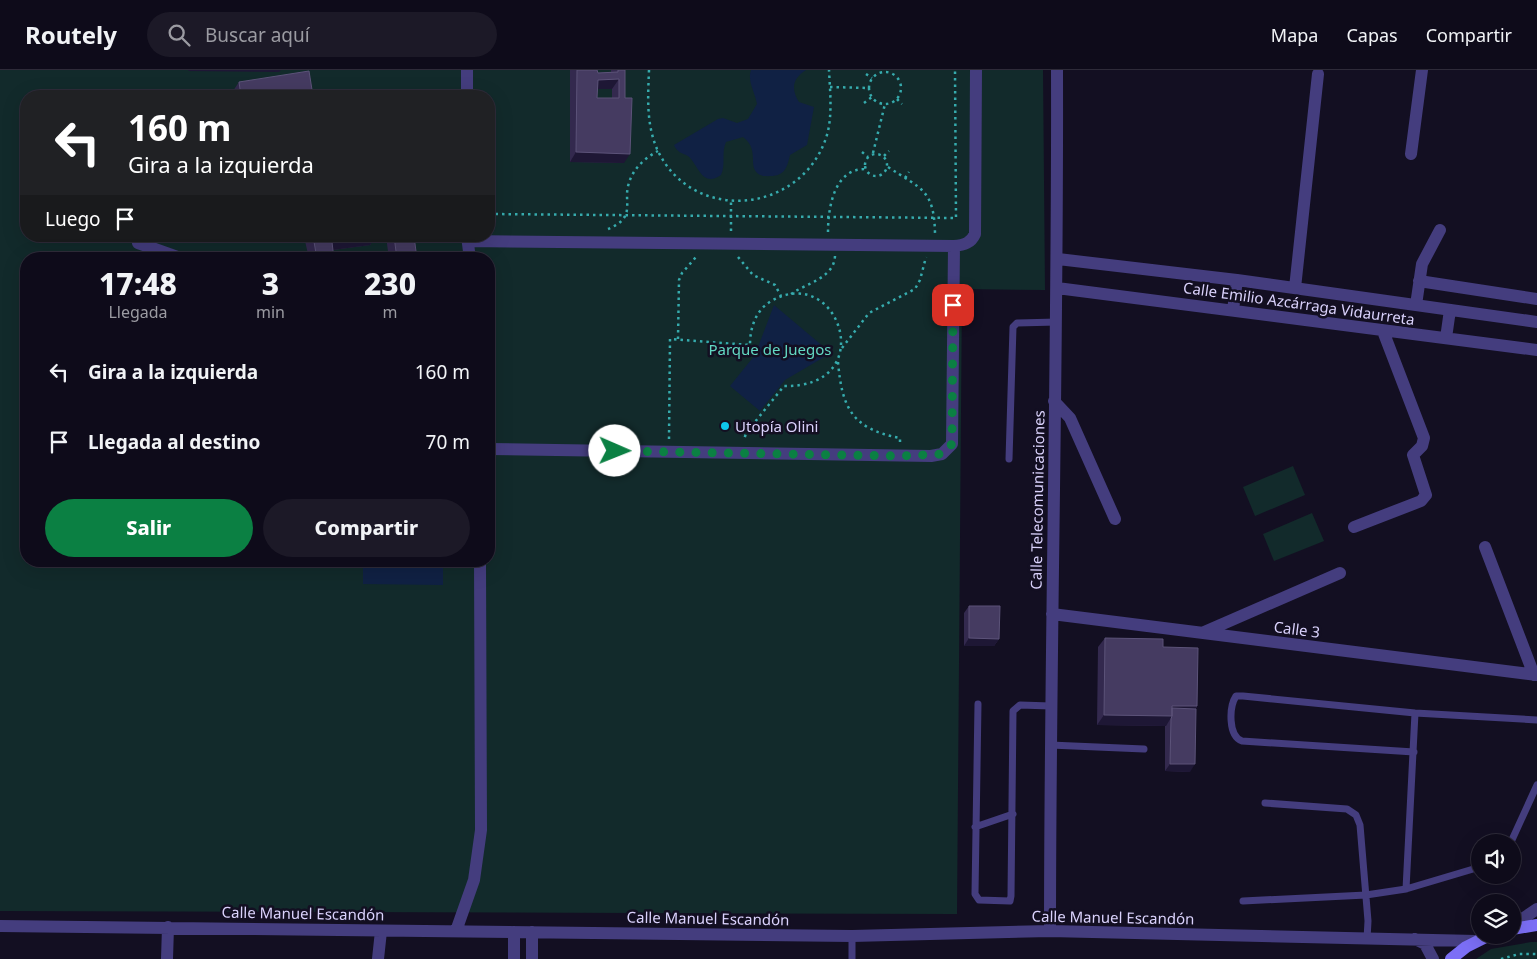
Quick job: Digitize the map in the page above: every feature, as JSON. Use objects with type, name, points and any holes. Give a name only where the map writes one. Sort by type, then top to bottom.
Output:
[{"type":"main road","points":[[1521,926],[1537,925]]},
{"type":"main road","points":[[1451,959],[1472,944]]},
{"type":"street","points":[[467,70],[467,90]]},
{"type":"street","points":[[495,239],[932,246],[954,246],[973,240],[975,234],[976,70]]},
{"type":"street","name":"Calle Telecomunicaciones","points":[[1050,931],[1054,402],[1058,259],[1057,70]]},
{"type":"street","points":[[1411,154],[1422,70]]},
{"type":"street","points":[[1295,288],[1318,74]]},
{"type":"street","points":[[1416,305],[1422,264],[1440,230]]},
{"type":"street","points":[[138,243],[163,252]]},
{"type":"street","points":[[495,449],[937,456],[952,444],[954,246]]},
{"type":"street","name":"Calle Emilio Azcárraga Vidaurreta","points":[[1058,259],[1237,280],[1537,322]]},
{"type":"street","points":[[1233,310],[1237,280]]},
{"type":"street","points":[[1419,281],[1537,299]]},
{"type":"street","name":"Calle Emilio Azcárraga Vidaurreta","points":[[1057,288],[1537,350]]},
{"type":"street","points":[[1446,338],[1450,310]]},
{"type":"street","points":[[1354,527],[1421,501],[1426,495],[1414,455],[1422,446],[1424,438],[1383,331]]},
{"type":"street","points":[[1054,402],[1070,418],[1115,519]]},
{"type":"street","points":[[1486,547],[1535,675]]},
{"type":"street","points":[[456,931],[474,880],[481,830],[480,567]]},
{"type":"street","points":[[1202,633],[1340,573]]},
{"type":"street","name":"Calle 3","points":[[1052,614],[1535,675]]},
{"type":"street","points":[[1521,921],[1537,909]]},
{"type":"street","name":"Calle Manuel Escandón","points":[[0,926],[852,936],[1050,931],[1471,941]]},
{"type":"street","points":[[167,959],[168,927]]},
{"type":"street","points":[[378,959],[381,931]]},
{"type":"street","points":[[514,932],[514,959]]},
{"type":"street","points":[[532,932],[532,959]]},
{"type":"street","points":[[1415,939],[1425,944],[1433,959]]},
{"type":"lane","points":[[1010,459],[1013,327],[1017,323],[1056,322]]},
{"type":"lane","points":[[1414,752],[1242,741],[1235,738],[1232,732],[1234,701],[1240,695],[1415,713],[1537,720]]},
{"type":"lane","points":[[978,704],[975,826],[976,896],[981,901],[1007,903],[1010,901],[1011,896],[1013,711],[1020,705],[1051,706]]},
{"type":"lane","points":[[1406,889],[1415,713]]},
{"type":"lane","points":[[1050,745],[1144,749]]},
{"type":"lane","points":[[1514,834],[1537,785]]},
{"type":"lane","points":[[1265,803],[1346,809],[1356,815],[1360,825],[1366,895],[1367,939]]},
{"type":"lane","points":[[975,826],[1013,814]]},
{"type":"lane","points":[[1243,901],[1366,895],[1406,889],[1471,870]]},
{"type":"lane","points":[[852,936],[852,959]]},
{"type":"path","points":[[649,70],[649,125],[658,151],[669,167],[684,183],[702,194],[731,200],[764,198],[788,186],[810,166],[821,149],[828,132],[829,70]]},
{"type":"path","points":[[495,214],[956,218],[955,70]]},
{"type":"path","points":[[884,71],[898,77],[901,91],[897,99],[885,104],[879,103],[872,97],[869,88],[872,78],[884,71]]},
{"type":"path","points":[[866,74],[872,78]]},
{"type":"path","points":[[830,87],[869,88]]},
{"type":"path","points":[[864,102],[872,97]]},
{"type":"path","points":[[897,99],[902,104]]},
{"type":"path","points":[[885,104],[873,153],[868,156],[865,162],[865,169],[869,174],[880,176],[888,167]]},
{"type":"path","points":[[604,242],[604,231],[626,216],[627,190],[633,174],[640,163],[658,151]]},
{"type":"path","points":[[884,156],[889,151]]},
{"type":"path","points":[[862,152],[868,156]]},
{"type":"path","points":[[873,153],[884,156]]},
{"type":"path","points":[[841,349],[869,313],[915,289],[932,246],[934,218],[927,195],[921,188],[888,167],[884,156]]},
{"type":"path","points":[[791,294],[834,268],[828,217],[830,205],[838,186],[852,173],[865,169]]},
{"type":"path","points":[[905,178],[909,172]]},
{"type":"path","points":[[731,200],[731,244],[741,263],[753,275],[775,285],[781,296]]},
{"type":"path","points":[[678,339],[679,280],[686,268],[698,255]]},
{"type":"path","points":[[669,452],[670,339],[750,345],[752,326],[756,316],[763,308],[781,296],[791,294],[812,297],[830,309],[840,328],[841,349],[838,360],[841,390],[850,409],[855,417],[870,430],[900,438],[900,456]]},
{"type":"path","points":[[741,453],[746,432],[784,386],[812,384],[822,378],[838,360]]},
{"type":"path","points":[[1501,959],[1519,954],[1537,954]]},
{"type":"green space","name":"Utopía Olini","points":[[0,70],[1043,70],[1045,290],[962,289],[957,914],[0,911]]},
{"type":"green space","points":[[1293,466],[1305,495],[1255,516],[1243,487]]},
{"type":"green space","points":[[1312,513],[1324,541],[1274,561],[1263,534]]},
{"type":"green space","points":[[1537,942],[1537,959],[1476,959],[1491,949]]},
{"type":"water","points":[[751,70],[806,70],[798,77],[794,84],[794,89],[799,102],[814,107],[807,145],[790,155],[787,166],[782,173],[775,176],[763,176],[757,173],[753,165],[753,154],[749,142],[743,137],[726,142],[721,175],[710,179],[706,178],[689,157],[678,151],[674,145],[718,119],[723,118],[737,123],[748,119],[757,104],[751,82]]},
{"type":"water","points":[[774,305],[831,353],[785,380],[760,411],[730,386],[755,355]]},
{"type":"water","points":[[363,567],[443,567],[443,585],[363,584]]},
{"type":"building","points":[[577,70],[597,70],[598,73],[625,70],[625,98],[632,98],[630,154],[576,152]],"holes":[[[619,79],[619,98],[597,98],[598,80]]]},
{"type":"building","points":[[309,71],[312,90],[240,90],[239,82]]},
{"type":"building","points":[[314,242],[332,242],[333,252],[316,252]]},
{"type":"building","points":[[395,242],[415,242],[416,252],[396,252]]},
{"type":"building","points":[[969,606],[1000,606],[999,639],[969,638]]},
{"type":"building","points":[[1105,638],[1163,639],[1163,647],[1198,648],[1197,706],[1172,706],[1172,716],[1104,715]]},
{"type":"building","points":[[1172,708],[1196,709],[1195,764],[1170,764]]},
{"type":"place","name":"Utopía Olini","points":[[725,426]]},
{"type":"route","points":[[615,451],[900,456],[937,456],[942,454],[952,444],[953,305]]},
{"type":"park label","name":"Parque de Juegos","points":[[770,349]]}]
